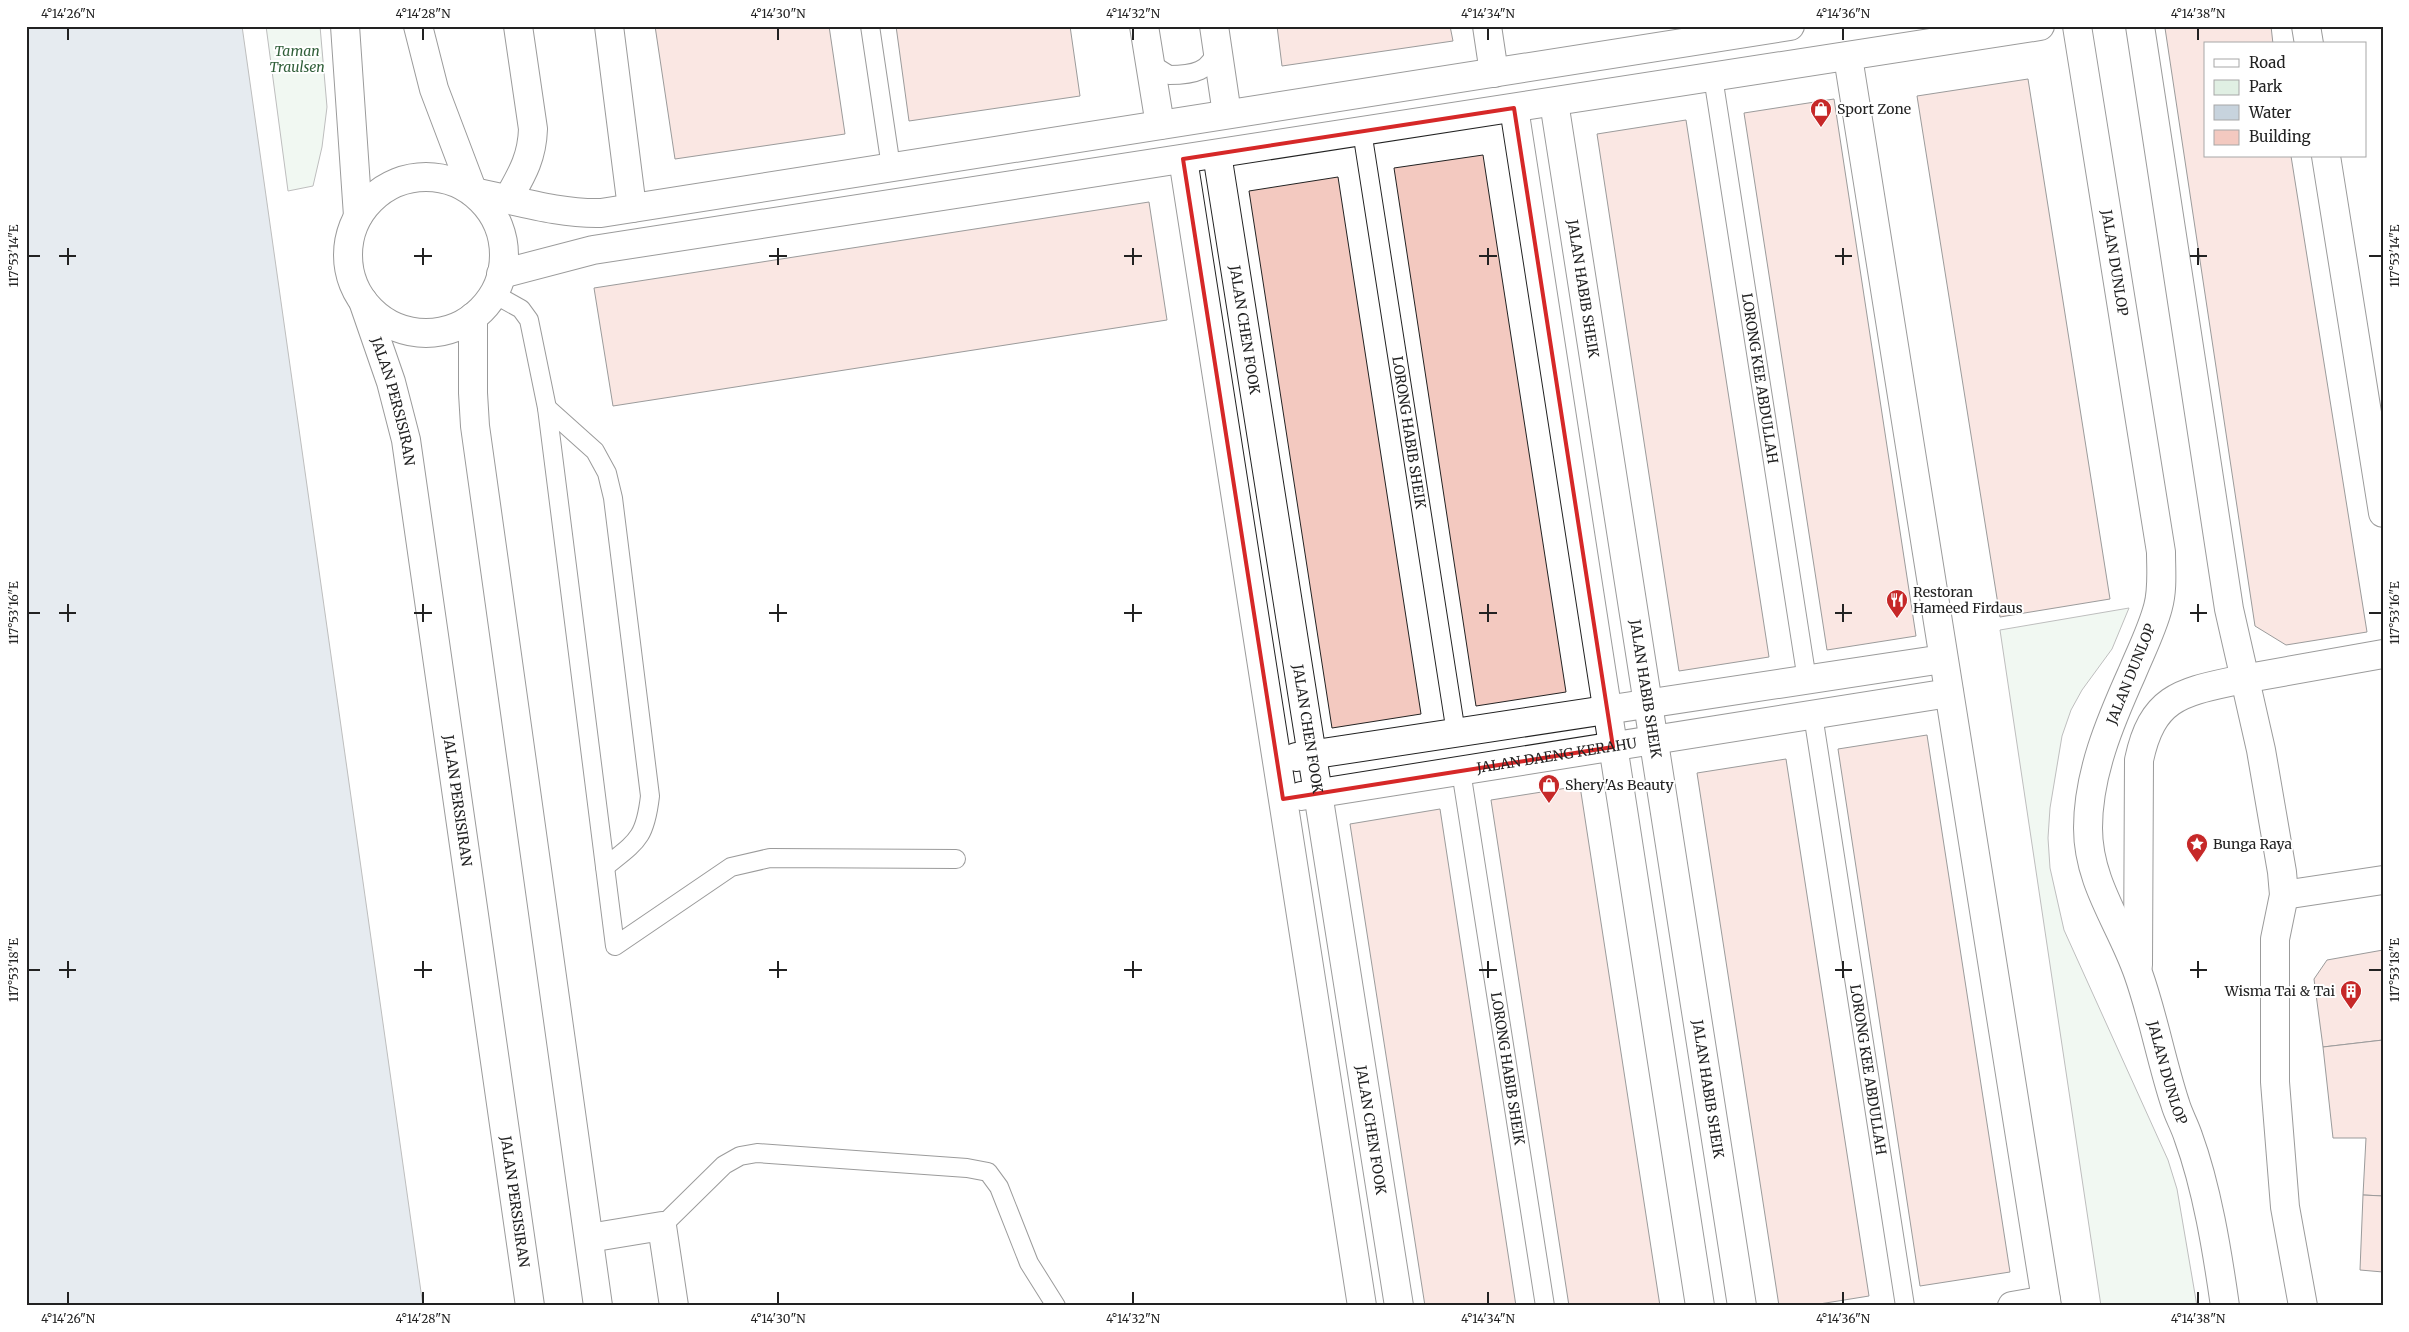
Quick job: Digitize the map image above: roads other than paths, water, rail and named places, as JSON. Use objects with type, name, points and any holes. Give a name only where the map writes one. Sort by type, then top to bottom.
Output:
[{"type":"street","points":[[345,26],[358,216]]},
{"type":"street","points":[[418,26],[434,89],[473,192],[489,208],[499,228],[504,250],[498,284],[473,317],[452,329],[427,333],[402,330],[380,318],[363,301],[352,281],[348,259],[350,236],[358,216],[375,195],[397,181],[423,176],[450,180],[473,192],[581,213],[632,208],[1790,26]]},
{"type":"street","points":[[508,199],[528,162],[533,129],[518,26]]},
{"type":"street","points":[[609,26],[632,208]]},
{"type":"street","points":[[1144,26],[1160,125]]},
{"type":"street","points":[[1487,26],[1494,73]]},
{"type":"street","points":[[498,284],[593,250],[1848,57],[1899,37],[2040,26]]},
{"type":"street","name":"JALAN DUNLOP","points":[[2076,26],[2161,552],[2162,580],[2158,605],[2108,729],[2090,797],[2088,829],[2092,860],[2100,890],[2138,972],[2175,1103],[2188,1136],[2198,1172],[2225,1306]]},
{"type":"street","points":[[2140,26],[2229,609],[2260,750],[2282,872],[2284,895],[2275,939],[2275,1082],[2286,1207],[2303,1306]]},
{"type":"street","points":[[2306,26],[2309,42]]},
{"type":"street","points":[[1215,36],[1227,114]]},
{"type":"street","points":[[1848,57],[2047,1303],[2012,1306]]},
{"type":"street","name":"JALAN HABIB SHEIK","points":[[1554,102],[1742,1306]]},
{"type":"street","points":[[1514,108],[1700,1306]]},
{"type":"street","name":"JALAN CHEN FOOK","points":[[1217,154],[1399,1306]]},
{"type":"street","points":[[2326,158],[2383,513]]},
{"type":"street","points":[[1183,159],[1362,1306]]},
{"type":"street","name":"JALAN PERSISIRAN","points":[[363,301],[391,382],[406,440],[530,1306]]},
{"type":"street","points":[[473,317],[475,426],[598,1306]]},
{"type":"street","points":[[2138,972],[2139,760],[2144,740],[2160,711],[2169,702],[2197,689],[2383,654]]},
{"type":"street","points":[[1277,760],[1944,659]]},
{"type":"street","name":"JALAN DAENG KERAHU","points":[[1283,799],[1949,693]]},
{"type":"street","points":[[2284,895],[2383,880]]},
{"type":"street","points":[[589,1238],[662,1226],[674,1306]]},
{"type":"lane","points":[[870,26],[891,167]]},
{"type":"lane","points":[[1150,63],[1169,75],[1202,70],[1209,66],[1214,57],[1215,36]]},
{"type":"lane","name":"LORONG KEE ABDULLAH","points":[[1713,77],[1807,680]]},
{"type":"lane","name":"LORONG HABIB SHEIK","points":[[1362,131],[1456,733]]},
{"type":"lane","points":[[498,284],[530,320],[547,408],[615,946],[731,867],[770,858],[956,859]]},
{"type":"lane","points":[[547,408],[595,451],[607,473],[613,498],[650,796],[647,822],[636,842],[605,867]]},
{"type":"lane","name":"LORONG KEE ABDULLAH","points":[[1813,715],[1905,1306]]},
{"type":"lane","name":"LORONG HABIB SHEIK","points":[[1462,771],[1545,1306]]},
{"type":"lane","points":[[662,1226],[724,1165],[740,1156],[757,1154],[967,1168],[988,1172],[994,1180],[1029,1263],[1056,1306]]},
{"type":"water","points":[[26,26],[242,26],[423,1306],[26,1306]]},
{"type":"place","name":"Sport Zone","points":[[1821,128]]},
{"type":"place","name":"Restoran Hameed Firdaus","points":[[1897,619]]},
{"type":"place","name":"Shery'As Beauty","points":[[1549,804]]},
{"type":"place","name":"Bunga Raya","points":[[2197,863]]},
{"type":"place","name":"Wisma Tai & Tai","points":[[2351,1010]]},
{"type":"park label","name":"Taman Traulsen","points":[[297,59]]}]
